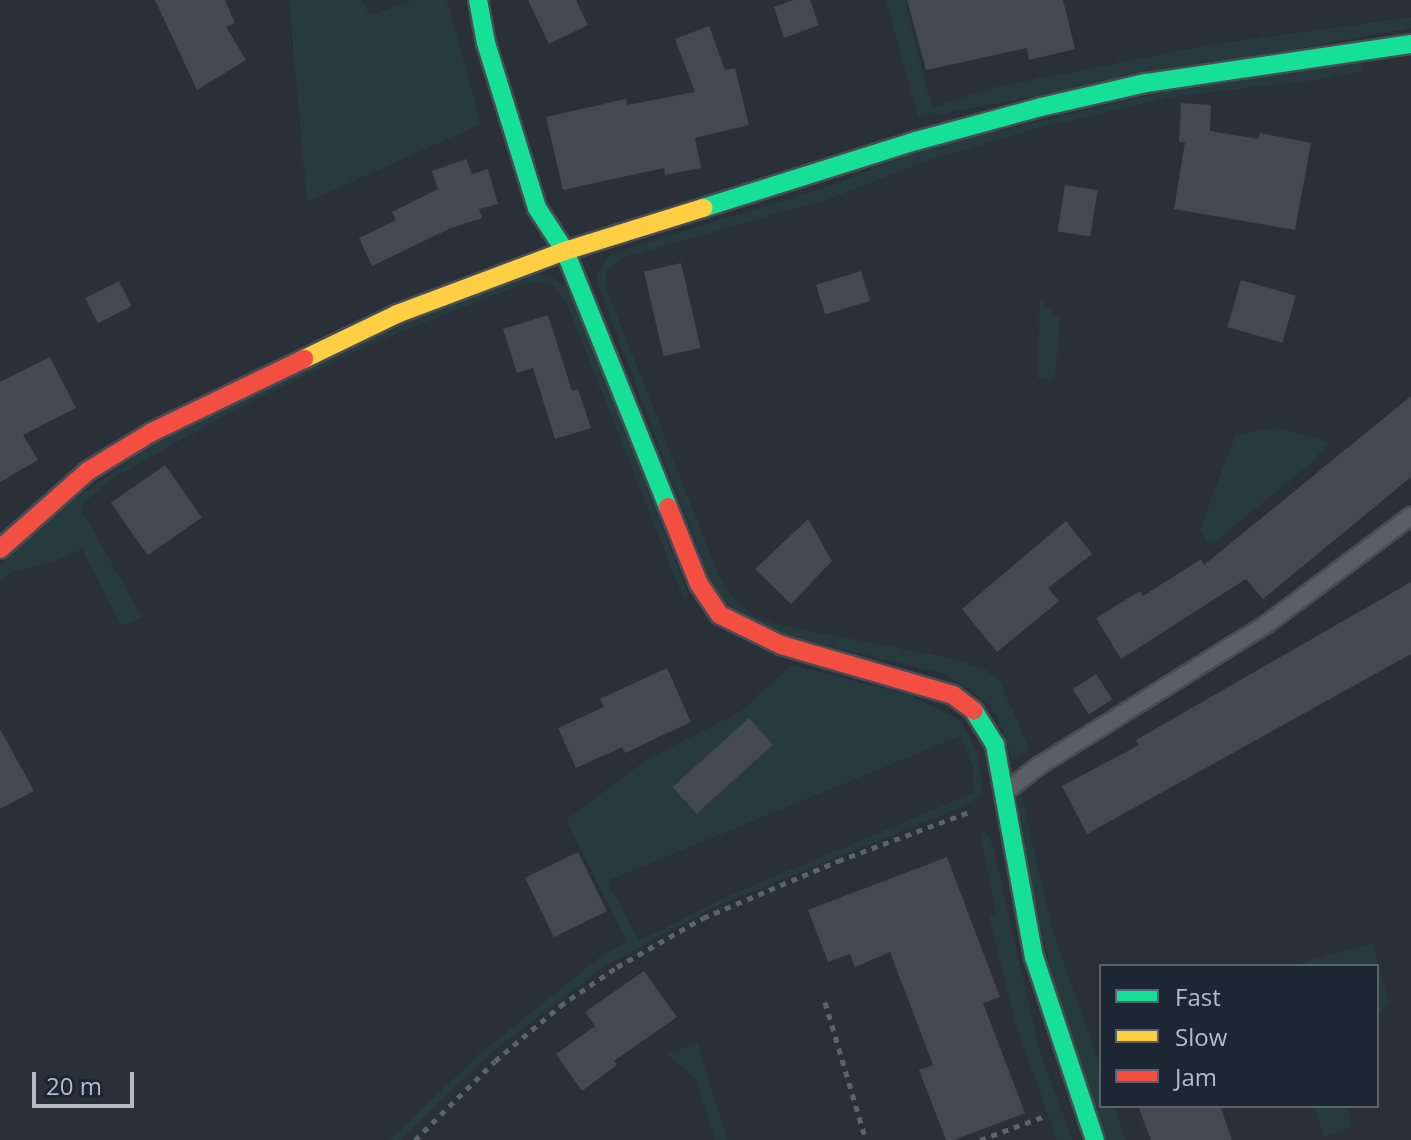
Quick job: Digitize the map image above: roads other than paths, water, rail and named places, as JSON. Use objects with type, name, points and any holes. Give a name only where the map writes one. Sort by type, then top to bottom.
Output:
[{"type":"street","points":[[478,0],[486,43],[537,208],[565,251],[699,584],[720,615],[781,645],[921,683],[953,695],[972,708],[985,725],[995,745],[1005,792],[1034,957],[1080,1103],[1095,1140]]},
{"type":"street","points":[[0,549],[41,509],[88,471],[152,432],[397,314],[565,251],[916,141],[1041,107],[1146,83],[1411,44]]},
{"type":"lane","points":[[1005,792],[1037,767],[1268,623],[1411,516]]}]
